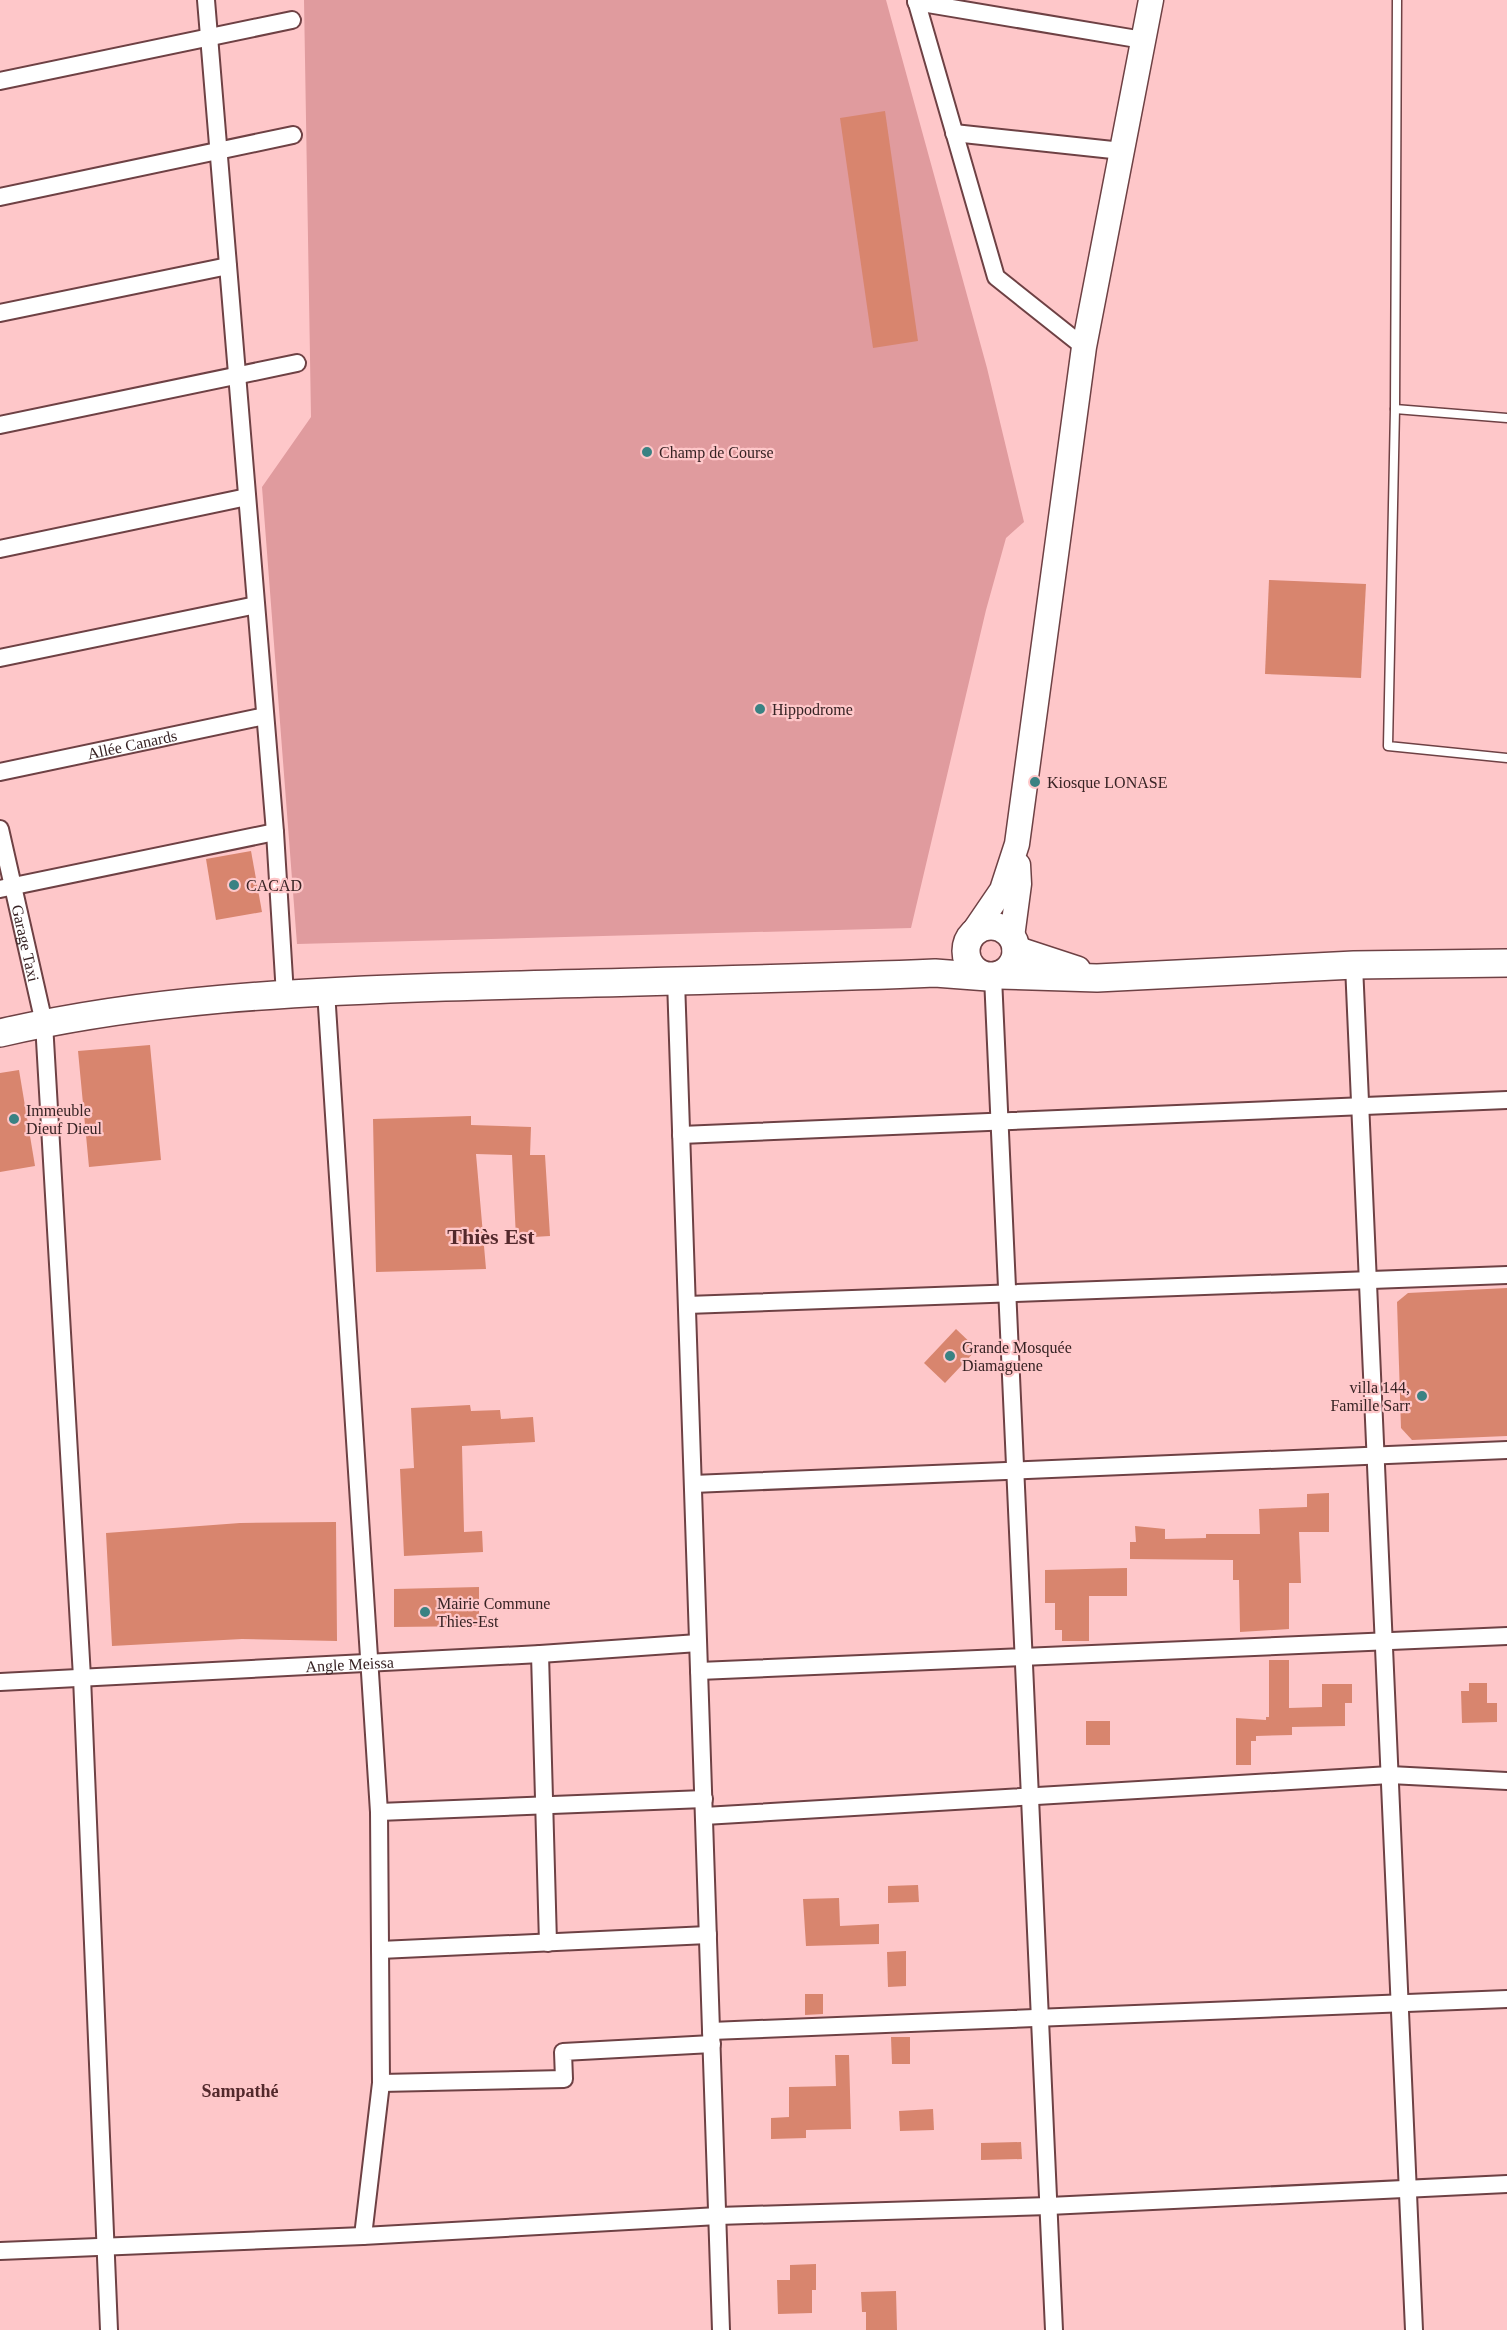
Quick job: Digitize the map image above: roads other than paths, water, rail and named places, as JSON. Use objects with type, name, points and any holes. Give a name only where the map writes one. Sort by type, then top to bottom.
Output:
[{"type":"main road","points":[[1017,844],[1019,884],[1012,966],[993,976],[971,968],[965,949],[970,937],[1002,890],[1017,844],[1084,347],[1150,0]]},
{"type":"main road","points":[[897,975],[937,958],[988,925],[1006,930],[1014,944],[1097,978]]},
{"type":"main road","points":[[0,1033],[44,1023],[183,1002],[326,991],[934,973],[1097,978],[1354,965],[1507,963]]},
{"type":"street","points":[[206,0],[266,716],[285,994]]},
{"type":"street","points":[[1084,347],[996,277],[916,1],[1143,40]]},
{"type":"street","points":[[0,81],[292,20]]},
{"type":"street","points":[[954,134],[1122,151]]},
{"type":"street","points":[[0,197],[293,135]]},
{"type":"street","points":[[0,313],[228,266]]},
{"type":"street","points":[[0,425],[297,363]]},
{"type":"street","points":[[0,549],[247,497]]},
{"type":"street","points":[[0,658],[256,605]]},
{"type":"street","name":"Allée Canards","points":[[0,772],[266,716]]},
{"type":"street","name":"Garage Taxi","points":[[0,829],[6,888],[44,1023],[82,1677],[110,2330]]},
{"type":"street","points":[[6,888],[275,831]]},
{"type":"street","points":[[1354,965],[1414,2330]]},
{"type":"street","points":[[993,976],[1054,2330]]},
{"type":"street","points":[[676,980],[722,2330]]},
{"type":"street","points":[[326,991],[379,1812],[381,2083],[363,2236]]},
{"type":"street","points":[[681,1135],[1507,1100]]},
{"type":"street","points":[[687,1305],[1008,1296],[1507,1275]]},
{"type":"street","points":[[693,1484],[1507,1450]]},
{"type":"street","points":[[699,1671],[1507,1636]]},
{"type":"street","name":"Angle Meissa","points":[[0,1682],[370,1664],[698,1643]]},
{"type":"street","points":[[540,1654],[546,1805],[548,1944]]},
{"type":"street","points":[[379,1812],[546,1805],[704,1807],[1030,1796],[1390,1775],[1507,1781]]},
{"type":"street","points":[[380,1950],[708,1935]]},
{"type":"street","points":[[381,2083],[564,2079],[563,2052],[712,2038],[1040,2018],[1507,2000]]},
{"type":"street","points":[[0,2251],[363,2236],[718,2216],[1049,2206],[1507,2184]]},
{"type":"lane","points":[[1397,0],[1395,409],[1388,746],[1507,758]]},
{"type":"lane","points":[[1395,409],[1507,418]]},
{"type":"place","name":"Champ de Course","points":[[647,452]]},
{"type":"place","name":"Hippodrome","points":[[760,709]]},
{"type":"place","name":"Kiosque LONASE","points":[[1035,782]]},
{"type":"place","name":"CACAD","points":[[234,885]]},
{"type":"place","name":"Immeuble Dieuf Dieul","points":[[14,1119]]},
{"type":"place","name":"Grande Mosquée Diamaguene","points":[[950,1356]]},
{"type":"place","name":"villa 144, Famille Sarr","points":[[1422,1396]]},
{"type":"place","name":"Mairie Commune Thies-Est","points":[[425,1612]]},
{"type":"district","name":"Thiès Est","points":[[491,1236]]},
{"type":"district","name":"Sampathé","points":[[240,2091]]}]
